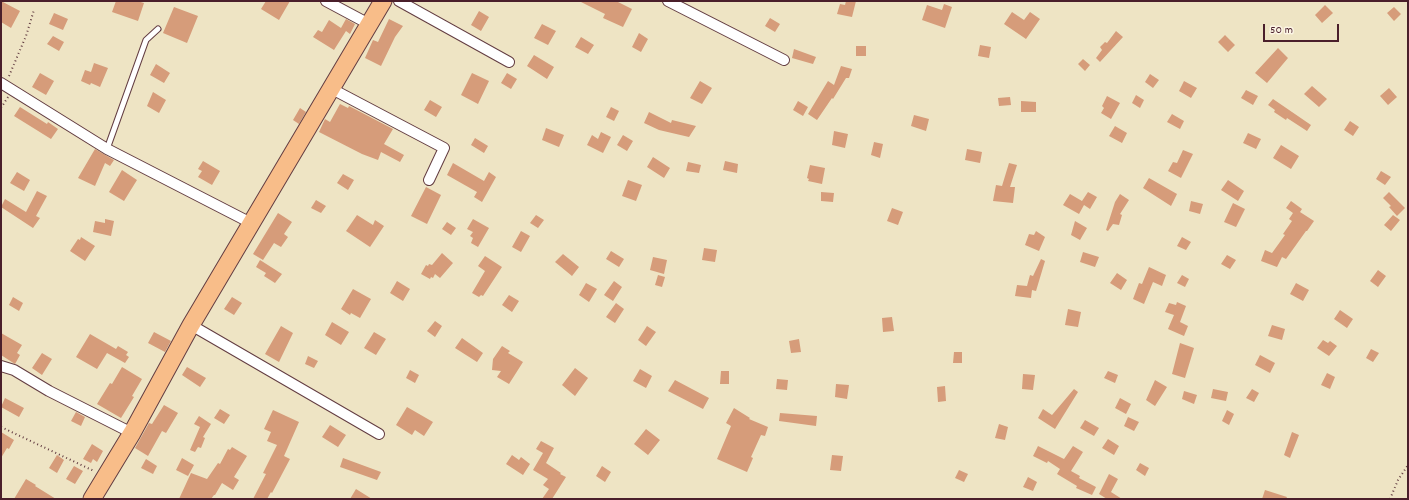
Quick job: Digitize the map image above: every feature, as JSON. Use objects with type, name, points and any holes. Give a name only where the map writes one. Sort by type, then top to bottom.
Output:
[{"type":"highway","points":[[92,499],[132,433],[191,325],[251,222],[384,1]]},
{"type":"street","points":[[326,1],[370,24]]},
{"type":"street","points":[[399,1],[509,62]]},
{"type":"street","points":[[668,1],[784,60]]},
{"type":"street","points":[[3,84],[107,149],[251,222]]},
{"type":"street","points":[[332,89],[444,148],[429,180]]},
{"type":"street","points":[[191,325],[379,434]]},
{"type":"street","points":[[1,366],[14,370],[49,391],[132,433]]},
{"type":"lane","points":[[107,149],[146,40],[158,29]]},
{"type":"path","points":[[1,108],[9,96],[3,84],[26,36],[34,10]]},
{"type":"path","points":[[1,427],[105,477]]},
{"type":"path","points":[[1390,499],[1398,480],[1408,465]]},
{"type":"building","points":[[1,1],[20,11],[11,28],[1,22]]},
{"type":"building","points":[[116,1],[137,1],[144,3],[138,21],[112,12]]},
{"type":"building","points":[[266,1],[290,1],[279,20],[261,9]]},
{"type":"building","points":[[579,1],[616,1],[632,9],[623,27],[603,18],[605,14]]},
{"type":"building","points":[[846,1],[856,1],[852,17],[837,14],[840,4],[845,5]]},
{"type":"building","points":[[944,4],[952,7],[945,28],[922,20],[927,5],[942,10]]},
{"type":"building","points":[[1325,5],[1333,13],[1322,23],[1315,15]]},
{"type":"building","points":[[174,7],[198,16],[187,43],[163,33]]},
{"type":"building","points":[[1394,7],[1401,14],[1394,21],[1387,13]]},
{"type":"building","points":[[479,11],[489,17],[481,31],[471,25]]},
{"type":"building","points":[[1012,12],[1024,20],[1030,12],[1040,19],[1026,39],[1004,24]]},
{"type":"building","points":[[54,13],[68,19],[63,30],[49,24]]},
{"type":"building","points":[[770,18],[780,24],[775,32],[765,26]]},
{"type":"building","points":[[346,19],[355,24],[350,34],[346,31],[334,50],[313,37],[318,30],[322,32],[329,20],[341,28]]},
{"type":"building","points":[[389,19],[403,26],[395,37],[381,66],[365,58],[373,40],[378,42]]},
{"type":"building","points":[[542,24],[556,31],[548,45],[534,38]]},
{"type":"building","points":[[1116,31],[1123,37],[1100,62],[1096,58],[1102,50],[1100,47],[1105,42],[1107,43]]},
{"type":"building","points":[[639,33],[648,39],[641,52],[632,47]]},
{"type":"building","points":[[1225,35],[1235,45],[1228,52],[1218,42]]},
{"type":"building","points":[[53,36],[64,42],[59,51],[47,44]]},
{"type":"building","points":[[581,37],[594,45],[588,54],[575,47]]},
{"type":"building","points":[[980,45],[991,47],[989,58],[978,56]]},
{"type":"building","points":[[856,46],[866,46],[866,56],[856,56]]},
{"type":"building","points":[[1278,48],[1288,58],[1267,83],[1255,73]]},
{"type":"building","points":[[794,49],[816,57],[813,64],[792,58]]},
{"type":"building","points":[[534,55],[554,67],[547,79],[527,66]]},
{"type":"building","points":[[1083,59],[1090,65],[1085,71],[1078,64]]},
{"type":"building","points":[[94,63],[108,68],[100,87],[81,81],[85,70],[91,72]]},
{"type":"building","points":[[156,64],[170,73],[164,83],[150,75]]},
{"type":"building","points":[[841,66],[852,69],[849,78],[846,78],[833,99],[832,98],[817,120],[808,114],[828,81],[834,85]]},
{"type":"building","points":[[40,73],[54,81],[46,95],[32,87]]},
{"type":"building","points":[[472,73],[489,81],[478,104],[461,95]]},
{"type":"building","points":[[507,73],[517,79],[511,89],[501,83]]},
{"type":"building","points":[[1150,74],[1159,80],[1153,88],[1145,82]]},
{"type":"building","points":[[700,81],[712,88],[702,104],[690,98]]},
{"type":"building","points":[[1184,81],[1197,88],[1191,98],[1179,91]]},
{"type":"building","points":[[1312,86],[1327,99],[1319,107],[1304,94]]},
{"type":"building","points":[[1389,88],[1397,97],[1388,105],[1380,96]]},
{"type":"building","points":[[1246,90],[1258,96],[1253,105],[1241,98]]},
{"type":"building","points":[[153,92],[166,100],[159,113],[147,106]]},
{"type":"building","points":[[1136,95],[1144,100],[1140,108],[1132,103]]},
{"type":"building","points":[[1107,96],[1120,103],[1111,119],[1101,113],[1104,108],[1102,106]]},
{"type":"building","points":[[1010,97],[1011,105],[999,106],[998,98]]},
{"type":"building","points":[[1273,99],[1311,125],[1307,131],[1287,118],[1286,120],[1274,112],[1275,110],[1268,105]]},
{"type":"building","points":[[430,100],[442,107],[436,117],[424,110]]},
{"type":"building","points":[[798,101],[808,107],[803,116],[793,110]]},
{"type":"building","points":[[1021,101],[1036,102],[1036,112],[1021,112]]},
{"type":"building","points":[[340,104],[348,108],[349,106],[393,129],[384,144],[404,155],[400,162],[381,152],[378,160],[362,154],[319,132],[325,119],[330,122]]},
{"type":"building","points":[[20,107],[58,129],[51,139],[14,116]]},
{"type":"building","points":[[611,107],[619,111],[614,121],[606,117]]},
{"type":"building","points":[[300,108],[306,112],[299,124],[293,120]]},
{"type":"building","points":[[649,112],[671,123],[672,120],[696,126],[689,137],[659,130],[644,123]]},
{"type":"building","points":[[1172,114],[1184,121],[1180,129],[1167,122]]},
{"type":"building","points":[[914,115],[929,119],[926,131],[911,126]]},
{"type":"building","points":[[1350,121],[1359,127],[1353,136],[1344,130]]},
{"type":"building","points":[[1115,126],[1127,133],[1122,143],[1109,136]]},
{"type":"building","points":[[546,128],[564,135],[559,147],[542,140]]},
{"type":"building","points":[[834,131],[848,134],[845,148],[832,145]]},
{"type":"building","points":[[601,132],[611,137],[603,153],[587,145],[592,135],[598,139]]},
{"type":"building","points":[[1248,133],[1261,139],[1256,149],[1243,143]]},
{"type":"building","points":[[623,135],[633,141],[627,151],[617,145]]},
{"type":"building","points":[[475,138],[488,146],[484,153],[471,145]]},
{"type":"building","points":[[874,142],[883,144],[880,158],[871,155]]},
{"type":"building","points":[[1281,145],[1299,156],[1291,169],[1273,158]]},
{"type":"building","points":[[95,149],[114,160],[110,166],[105,163],[95,186],[78,178]]},
{"type":"building","points":[[967,149],[982,152],[980,163],[965,160]]},
{"type":"building","points":[[1183,150],[1193,154],[1181,178],[1168,171],[1173,162],[1177,163]]},
{"type":"building","points":[[653,157],[670,168],[664,178],[647,167]]},
{"type":"building","points":[[203,161],[220,171],[212,185],[198,177],[202,171],[198,169]]},
{"type":"building","points":[[725,161],[738,164],[737,173],[723,170]]},
{"type":"building","points":[[688,162],[701,165],[699,173],[686,171]]},
{"type":"building","points":[[453,163],[484,181],[489,172],[496,177],[482,202],[474,197],[477,192],[447,175]]},
{"type":"building","points":[[1009,163],[1017,165],[1010,187],[1015,187],[1013,203],[993,201],[996,185],[1002,186]]},
{"type":"building","points":[[810,165],[825,168],[822,184],[808,181],[809,179],[807,178]]},
{"type":"building","points":[[122,170],[137,180],[124,201],[109,192]]},
{"type":"building","points":[[1381,171],[1391,177],[1385,185],[1376,179]]},
{"type":"building","points":[[17,172],[30,180],[24,191],[10,183]]},
{"type":"building","points":[[343,174],[354,180],[348,190],[337,183]]},
{"type":"building","points":[[1149,178],[1177,194],[1171,206],[1143,188]]},
{"type":"building","points":[[628,180],[642,185],[636,201],[622,196]]},
{"type":"building","points":[[1228,180],[1244,191],[1238,201],[1221,190]]},
{"type":"building","points":[[426,187],[441,195],[427,224],[411,216]]},
{"type":"building","points":[[37,191],[47,196],[36,216],[40,218],[33,228],[1,207],[5,199],[26,212]]},
{"type":"building","points":[[821,192],[834,193],[833,202],[821,201]]},
{"type":"building","points":[[1088,192],[1097,197],[1090,209],[1084,205],[1079,214],[1063,205],[1070,194],[1082,201]]},
{"type":"building","points":[[1389,192],[1405,208],[1397,216],[1389,207],[1391,206],[1383,198]]},
{"type":"building","points":[[1120,194],[1129,200],[1120,214],[1122,215],[1119,225],[1113,224],[1108,231],[1106,230],[1115,202]]},
{"type":"building","points":[[316,200],[326,206],[321,213],[311,208]]},
{"type":"building","points":[[1191,201],[1203,204],[1200,214],[1189,211]]},
{"type":"building","points":[[1291,201],[1302,209],[1300,212],[1314,221],[1286,259],[1282,257],[1277,267],[1261,261],[1265,250],[1272,253],[1285,235],[1283,234],[1292,221],[1289,219],[1293,213],[1286,208]]},
{"type":"building","points":[[1233,203],[1245,209],[1236,227],[1224,222]]},
{"type":"building","points":[[892,208],[903,212],[898,225],[887,221]]},
{"type":"building","points":[[278,213],[292,222],[284,234],[288,237],[281,247],[274,243],[263,260],[253,254]]},
{"type":"building","points":[[357,215],[373,225],[375,220],[384,226],[370,247],[346,231]]},
{"type":"building","points":[[536,215],[544,220],[538,228],[530,223]]},
{"type":"building","points":[[1393,215],[1400,220],[1391,231],[1384,225]]},
{"type":"building","points":[[105,219],[114,221],[111,236],[93,232],[95,221],[105,223]]},
{"type":"building","points":[[473,219],[489,228],[478,247],[471,243],[473,238],[470,236],[473,232],[467,229]]},
{"type":"building","points":[[1075,221],[1087,228],[1080,240],[1071,235]]},
{"type":"building","points":[[447,222],[456,228],[451,235],[442,229]]},
{"type":"building","points":[[521,231],[530,236],[521,252],[512,247]]},
{"type":"building","points":[[1036,231],[1045,237],[1039,251],[1025,245],[1029,234],[1034,235]]},
{"type":"building","points":[[81,237],[95,246],[85,261],[70,251]]},
{"type":"building","points":[[1182,237],[1191,242],[1186,250],[1177,246]]},
{"type":"building","points":[[704,248],[717,250],[715,262],[702,260]]},
{"type":"building","points":[[611,251],[624,259],[619,267],[606,259]]},
{"type":"building","points":[[1083,252],[1099,257],[1095,267],[1080,262]]},
{"type":"building","points":[[442,253],[453,263],[440,278],[435,274],[433,278],[431,277],[430,279],[421,274],[426,265],[432,265]]},
{"type":"building","points":[[563,254],[579,267],[572,276],[555,262]]},
{"type":"building","points":[[1227,255],[1236,260],[1230,269],[1221,264]]},
{"type":"building","points":[[485,256],[502,267],[483,296],[481,295],[479,297],[472,293],[485,271],[478,266]]},
{"type":"building","points":[[653,257],[667,260],[664,274],[650,270]]},
{"type":"building","points":[[1041,259],[1045,261],[1036,291],[1032,290],[1031,298],[1015,296],[1017,285],[1027,286],[1030,275],[1033,276]]},
{"type":"building","points":[[260,260],[282,274],[275,283],[264,276],[266,273],[256,267]]},
{"type":"building","points":[[1149,267],[1166,275],[1162,286],[1153,282],[1144,304],[1133,299],[1139,283],[1142,284]]},
{"type":"building","points":[[1378,270],[1386,276],[1378,287],[1370,281]]},
{"type":"building","points":[[1117,273],[1127,280],[1121,290],[1110,283]]},
{"type":"building","points":[[658,275],[665,277],[662,287],[655,285]]},
{"type":"building","points":[[1182,275],[1189,279],[1185,287],[1177,283]]},
{"type":"building","points":[[397,281],[410,289],[403,301],[390,293]]},
{"type":"building","points":[[614,281],[622,287],[613,301],[604,295]]},
{"type":"building","points":[[586,283],[597,289],[589,302],[579,295]]},
{"type":"building","points":[[1296,283],[1309,290],[1303,301],[1290,294]]},
{"type":"building","points":[[353,289],[371,299],[360,318],[351,313],[350,315],[341,309]]},
{"type":"building","points":[[509,295],[519,301],[512,312],[502,305]]},
{"type":"building","points":[[13,297],[23,303],[19,311],[9,305]]},
{"type":"building","points":[[232,297],[242,303],[234,315],[224,309]]},
{"type":"building","points":[[1177,302],[1186,306],[1180,322],[1188,326],[1184,336],[1168,329],[1174,315],[1165,312],[1169,303],[1176,305]]},
{"type":"building","points":[[616,303],[624,309],[615,323],[606,317]]},
{"type":"building","points":[[1068,309],[1081,312],[1078,327],[1065,325]]},
{"type":"building","points":[[1340,310],[1353,319],[1347,328],[1334,319]]},
{"type":"building","points":[[892,317],[894,331],[883,332],[882,318]]},
{"type":"building","points":[[435,321],[442,326],[435,337],[427,331]]},
{"type":"building","points":[[332,322],[349,332],[341,345],[325,335]]},
{"type":"building","points":[[1272,325],[1285,329],[1282,340],[1268,336]]},
{"type":"building","points":[[281,326],[293,333],[279,362],[265,354]]},
{"type":"building","points":[[647,326],[656,332],[646,346],[638,340]]},
{"type":"building","points":[[154,332],[171,341],[165,352],[148,343]]},
{"type":"building","points":[[374,332],[386,339],[376,355],[364,348]]},
{"type":"building","points":[[1,333],[22,345],[17,353],[20,355],[15,364],[1,355]]},
{"type":"building","points":[[90,334],[116,349],[118,346],[128,352],[126,355],[129,357],[125,363],[107,353],[97,369],[76,357]]},
{"type":"building","points":[[462,338],[483,353],[477,362],[455,348]]},
{"type":"building","points":[[799,339],[801,352],[791,353],[789,341]]},
{"type":"building","points":[[1323,340],[1328,343],[1330,341],[1337,346],[1329,356],[1317,348]]},
{"type":"building","points":[[1180,343],[1194,348],[1185,378],[1172,374]]},
{"type":"building","points":[[502,346],[510,351],[508,353],[523,362],[509,384],[497,377],[501,371],[492,370],[493,359]]},
{"type":"building","points":[[1371,349],[1379,353],[1373,362],[1366,358]]},
{"type":"building","points":[[954,352],[962,352],[962,363],[953,363]]},
{"type":"building","points":[[42,353],[52,359],[42,375],[32,368]]},
{"type":"building","points":[[1260,355],[1275,363],[1270,373],[1255,365]]},
{"type":"building","points":[[308,356],[318,361],[314,368],[305,364]]},
{"type":"building","points":[[122,367],[142,379],[132,396],[134,397],[121,418],[97,404],[110,383],[112,384]]},
{"type":"building","points":[[187,367],[206,378],[200,387],[182,375]]},
{"type":"building","points":[[575,368],[588,378],[575,396],[562,385]]},
{"type":"building","points":[[640,369],[652,376],[646,388],[633,381]]},
{"type":"building","points":[[410,370],[419,375],[415,383],[406,378]]},
{"type":"building","points":[[721,371],[729,371],[729,384],[720,384]]},
{"type":"building","points":[[1108,371],[1118,375],[1115,383],[1104,378]]},
{"type":"building","points":[[1327,373],[1335,377],[1330,389],[1321,385]]},
{"type":"building","points":[[1023,374],[1035,375],[1033,390],[1022,389]]},
{"type":"building","points":[[777,379],[788,380],[787,390],[776,389]]},
{"type":"building","points":[[675,380],[709,398],[703,409],[668,391]]},
{"type":"building","points":[[1155,380],[1167,387],[1155,406],[1146,400]]},
{"type":"building","points":[[836,384],[849,385],[847,399],[835,397]]},
{"type":"building","points":[[945,386],[946,401],[938,402],[937,387]]},
{"type":"building","points":[[1074,389],[1078,392],[1055,429],[1038,418],[1043,409],[1052,415]]},
{"type":"building","points":[[1213,389],[1228,392],[1226,401],[1211,398]]},
{"type":"building","points":[[1252,389],[1259,393],[1254,402],[1246,398]]},
{"type":"building","points":[[1184,391],[1197,395],[1194,404],[1182,399]]},
{"type":"building","points":[[5,398],[24,408],[19,417],[1,407]]},
{"type":"building","points":[[1120,398],[1131,404],[1126,414],[1115,408]]},
{"type":"building","points":[[164,405],[178,413],[166,433],[162,431],[148,456],[135,448],[149,423],[152,424]]},
{"type":"building","points":[[407,407],[433,422],[424,436],[415,430],[412,435],[396,425]]},
{"type":"building","points":[[734,408],[750,418],[749,419],[768,427],[765,436],[761,435],[751,457],[753,458],[747,472],[717,459],[731,426],[726,423]]},
{"type":"building","points":[[220,409],[230,415],[224,424],[214,418]]},
{"type":"building","points":[[273,410],[299,422],[284,456],[290,459],[272,493],[271,492],[267,499],[253,499],[266,474],[263,473],[277,445],[267,441],[271,432],[264,429]]},
{"type":"building","points":[[1227,410],[1234,414],[1229,425],[1222,421]]},
{"type":"building","points":[[76,412],[85,417],[81,426],[71,421]]},
{"type":"building","points":[[780,413],[817,416],[816,426],[779,421]]},
{"type":"building","points":[[199,416],[211,424],[203,437],[205,438],[201,448],[198,447],[195,452],[190,450],[200,427],[194,424]]},
{"type":"building","points":[[1128,417],[1139,422],[1134,431],[1124,426]]},
{"type":"building","points":[[1085,420],[1099,428],[1094,436],[1080,428]]},
{"type":"building","points":[[999,424],[1008,427],[1005,440],[995,438]]},
{"type":"building","points":[[330,425],[346,435],[338,447],[322,437]]},
{"type":"building","points":[[646,429],[660,440],[648,455],[634,444]]},
{"type":"building","points":[[1,432],[14,440],[9,449],[7,448],[1,458]]},
{"type":"building","points":[[1292,432],[1299,435],[1290,458],[1284,455]]},
{"type":"building","points":[[1108,439],[1119,446],[1114,455],[1102,448]]},
{"type":"building","points":[[541,441],[554,448],[546,463],[566,477],[552,499],[542,499],[549,489],[543,485],[548,479],[533,470],[543,453],[536,449]]},
{"type":"building","points":[[92,444],[103,451],[97,462],[93,459],[91,463],[83,459]]},
{"type":"building","points":[[1038,446],[1064,459],[1073,446],[1083,452],[1071,471],[1080,476],[1079,478],[1096,487],[1092,495],[1076,488],[1077,486],[1057,474],[1060,469],[1048,461],[1047,463],[1033,456]]},
{"type":"building","points":[[232,447],[247,456],[234,477],[239,480],[233,490],[222,483],[211,499],[179,499],[191,473],[207,479],[218,463],[220,464],[228,449],[230,450]]},
{"type":"building","points":[[57,455],[64,460],[57,473],[49,468]]},
{"type":"building","points":[[512,455],[519,460],[521,457],[530,464],[523,475],[506,464]]},
{"type":"building","points":[[832,455],[843,456],[841,471],[830,470]]},
{"type":"building","points":[[182,458],[194,465],[188,476],[176,470]]},
{"type":"building","points":[[343,458],[381,472],[377,480],[340,467]]},
{"type":"building","points":[[146,459],[157,466],[153,474],[141,468]]},
{"type":"building","points":[[1140,463],[1149,468],[1145,476],[1136,470]]},
{"type":"building","points":[[74,466],[83,471],[75,484],[66,479]]},
{"type":"building","points":[[602,466],[611,472],[605,482],[596,476]]},
{"type":"building","points":[[959,470],[968,474],[964,482],[955,478]]},
{"type":"building","points":[[1109,474],[1118,479],[1111,492],[1122,499],[1107,499],[1099,494]]},
{"type":"building","points":[[1028,477],[1037,482],[1033,491],[1023,487]]},
{"type":"building","points":[[26,479],[36,485],[35,486],[56,499],[14,499]]},
{"type":"building","points":[[356,489],[372,499],[350,499]]},
{"type":"building","points":[[1265,490],[1287,497],[1286,499],[1262,499]]}]
